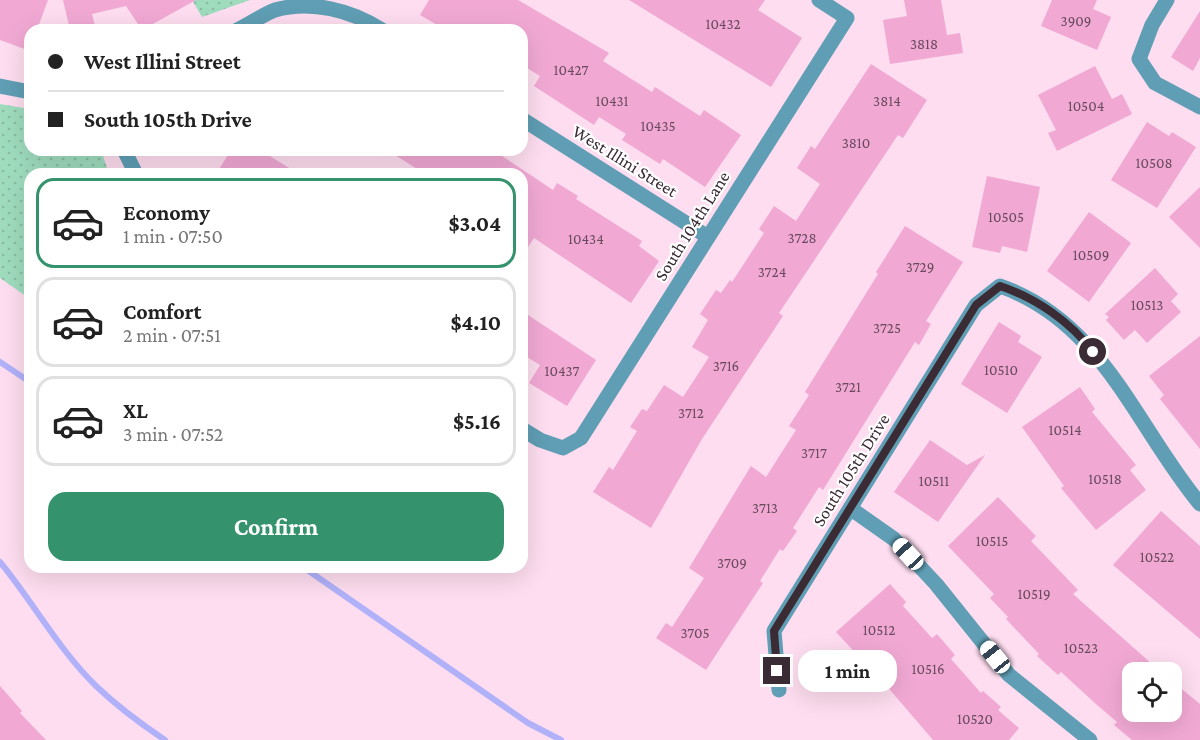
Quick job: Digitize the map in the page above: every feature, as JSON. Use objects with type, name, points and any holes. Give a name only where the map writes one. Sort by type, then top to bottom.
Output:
[{"type":"street","name":"South 104th Lane","points":[[528,433],[540,440],[563,448],[580,438],[847,18],[819,0]]},
{"type":"street","points":[[1167,0],[1152,25],[1139,59],[1155,83],[1200,107]]},
{"type":"street","points":[[248,24],[275,10],[307,3],[352,13],[371,24]]},
{"type":"street","points":[[0,86],[24,91]]},
{"type":"street","name":"West Illini Street","points":[[528,123],[708,237]]},
{"type":"street","name":"South 105th Drive","points":[[779,690],[774,631],[976,305],[1000,286],[1027,295],[1082,336],[1140,414],[1200,504]]},
{"type":"street","points":[[850,508],[894,539],[936,585],[1009,675],[1090,740]]},
{"type":"green space","points":[[192,0],[250,0],[202,17]]},
{"type":"green space","points":[[0,104],[24,108],[24,156],[103,156],[107,168],[24,168],[24,295],[0,278]]},
{"type":"building","points":[[0,0],[48,0],[39,24],[24,24],[24,49],[0,40]]},
{"type":"building","points":[[63,0],[196,0],[153,24],[138,24],[126,6],[92,14],[94,24],[69,24]]},
{"type":"building","points":[[429,0],[518,0],[609,53],[603,61],[652,92],[655,87],[700,116],[704,110],[741,135],[705,187],[663,159],[660,164],[622,140],[626,134],[599,117],[594,125],[534,86],[540,76],[528,69],[528,24],[436,24],[420,15]]},
{"type":"building","points":[[629,0],[765,0],[758,10],[802,38],[771,87]]},
{"type":"building","points":[[904,0],[941,0],[947,35],[960,33],[963,53],[890,64],[883,20],[907,16]]},
{"type":"building","points":[[1052,0],[1097,0],[1093,9],[1111,17],[1097,50],[1041,26]]},
{"type":"building","points":[[1200,11],[1200,58],[1193,71],[1171,57]]},
{"type":"building","points":[[871,64],[927,100],[903,138],[898,135],[779,313],[783,316],[702,439],[651,528],[593,492],[609,467],[613,470],[637,431],[630,427],[642,409],[647,411],[664,385],[683,397],[709,357],[692,347],[708,320],[700,314],[716,290],[721,293],[730,280],[732,282],[764,233],[759,229],[774,206],[796,221],[820,184],[797,168],[811,146],[815,149]]},
{"type":"building","points":[[1095,66],[1112,99],[1122,94],[1132,114],[1057,151],[1048,133],[1056,130],[1038,95]]},
{"type":"building","points":[[1147,122],[1169,136],[1172,132],[1196,147],[1157,208],[1111,180]]},
{"type":"building","points":[[227,156],[270,156],[289,168],[220,168]]},
{"type":"building","points":[[396,156],[502,156],[520,168],[416,168]]},
{"type":"building","points":[[528,173],[553,190],[557,183],[578,196],[576,199],[642,241],[639,246],[659,261],[631,303],[534,238],[528,247]]},
{"type":"building","points":[[987,176],[1040,187],[1027,252],[1002,246],[1000,253],[972,247]]},
{"type":"building","points":[[1200,187],[1200,248],[1169,217]]},
{"type":"building","points":[[1089,212],[1131,243],[1089,302],[1047,271]]},
{"type":"building","points":[[905,226],[963,262],[926,321],[931,324],[919,345],[915,342],[823,490],[819,487],[793,528],[797,531],[783,551],[780,549],[760,581],[763,583],[706,670],[656,638],[666,623],[672,627],[704,578],[689,568],[751,466],[766,477],[796,430],[789,426],[809,395],[805,392]]},
{"type":"building","points":[[1155,268],[1178,294],[1171,301],[1181,312],[1147,343],[1135,330],[1124,340],[1106,320],[1109,317],[1105,314]]},
{"type":"building","points":[[528,315],[596,360],[567,406],[529,383],[540,365],[528,358]]},
{"type":"building","points":[[999,322],[1021,336],[1018,342],[1042,357],[1007,413],[961,384]]},
{"type":"building","points":[[1200,336],[1200,449],[1160,399],[1164,395],[1149,376]]},
{"type":"building","points":[[1080,387],[1095,409],[1092,412],[1136,465],[1130,470],[1146,490],[1096,530],[1061,488],[1064,486],[1022,427]]},
{"type":"building","points":[[930,440],[967,465],[985,455],[938,522],[894,492]]},
{"type":"building","points":[[998,497],[1036,536],[1031,541],[1078,590],[1073,594],[1150,662],[1122,662],[1122,722],[1182,722],[1182,689],[1200,704],[1200,740],[1132,740],[1114,725],[1117,722],[1061,672],[1058,675],[1037,656],[1039,654],[990,598],[994,594],[948,546]]},
{"type":"building","points":[[1161,511],[1200,546],[1200,639],[1113,565]]},
{"type":"building","points":[[890,584],[906,602],[903,606],[932,638],[937,634],[955,655],[951,659],[981,693],[983,691],[1001,707],[998,710],[1019,728],[1009,740],[933,740],[873,670],[836,632]]},
{"type":"building","points":[[0,686],[22,711],[20,713],[46,740],[0,740]]},
{"type":"waterway","points":[[0,362],[24,378]]},
{"type":"waterway","points":[[0,562],[83,672],[121,708],[165,740]]},
{"type":"waterway","points":[[312,573],[528,723],[561,740]]},
{"type":"route","points":[[777,671],[774,631],[976,305],[1000,286],[1027,295],[1082,336],[1093,352]]}]
